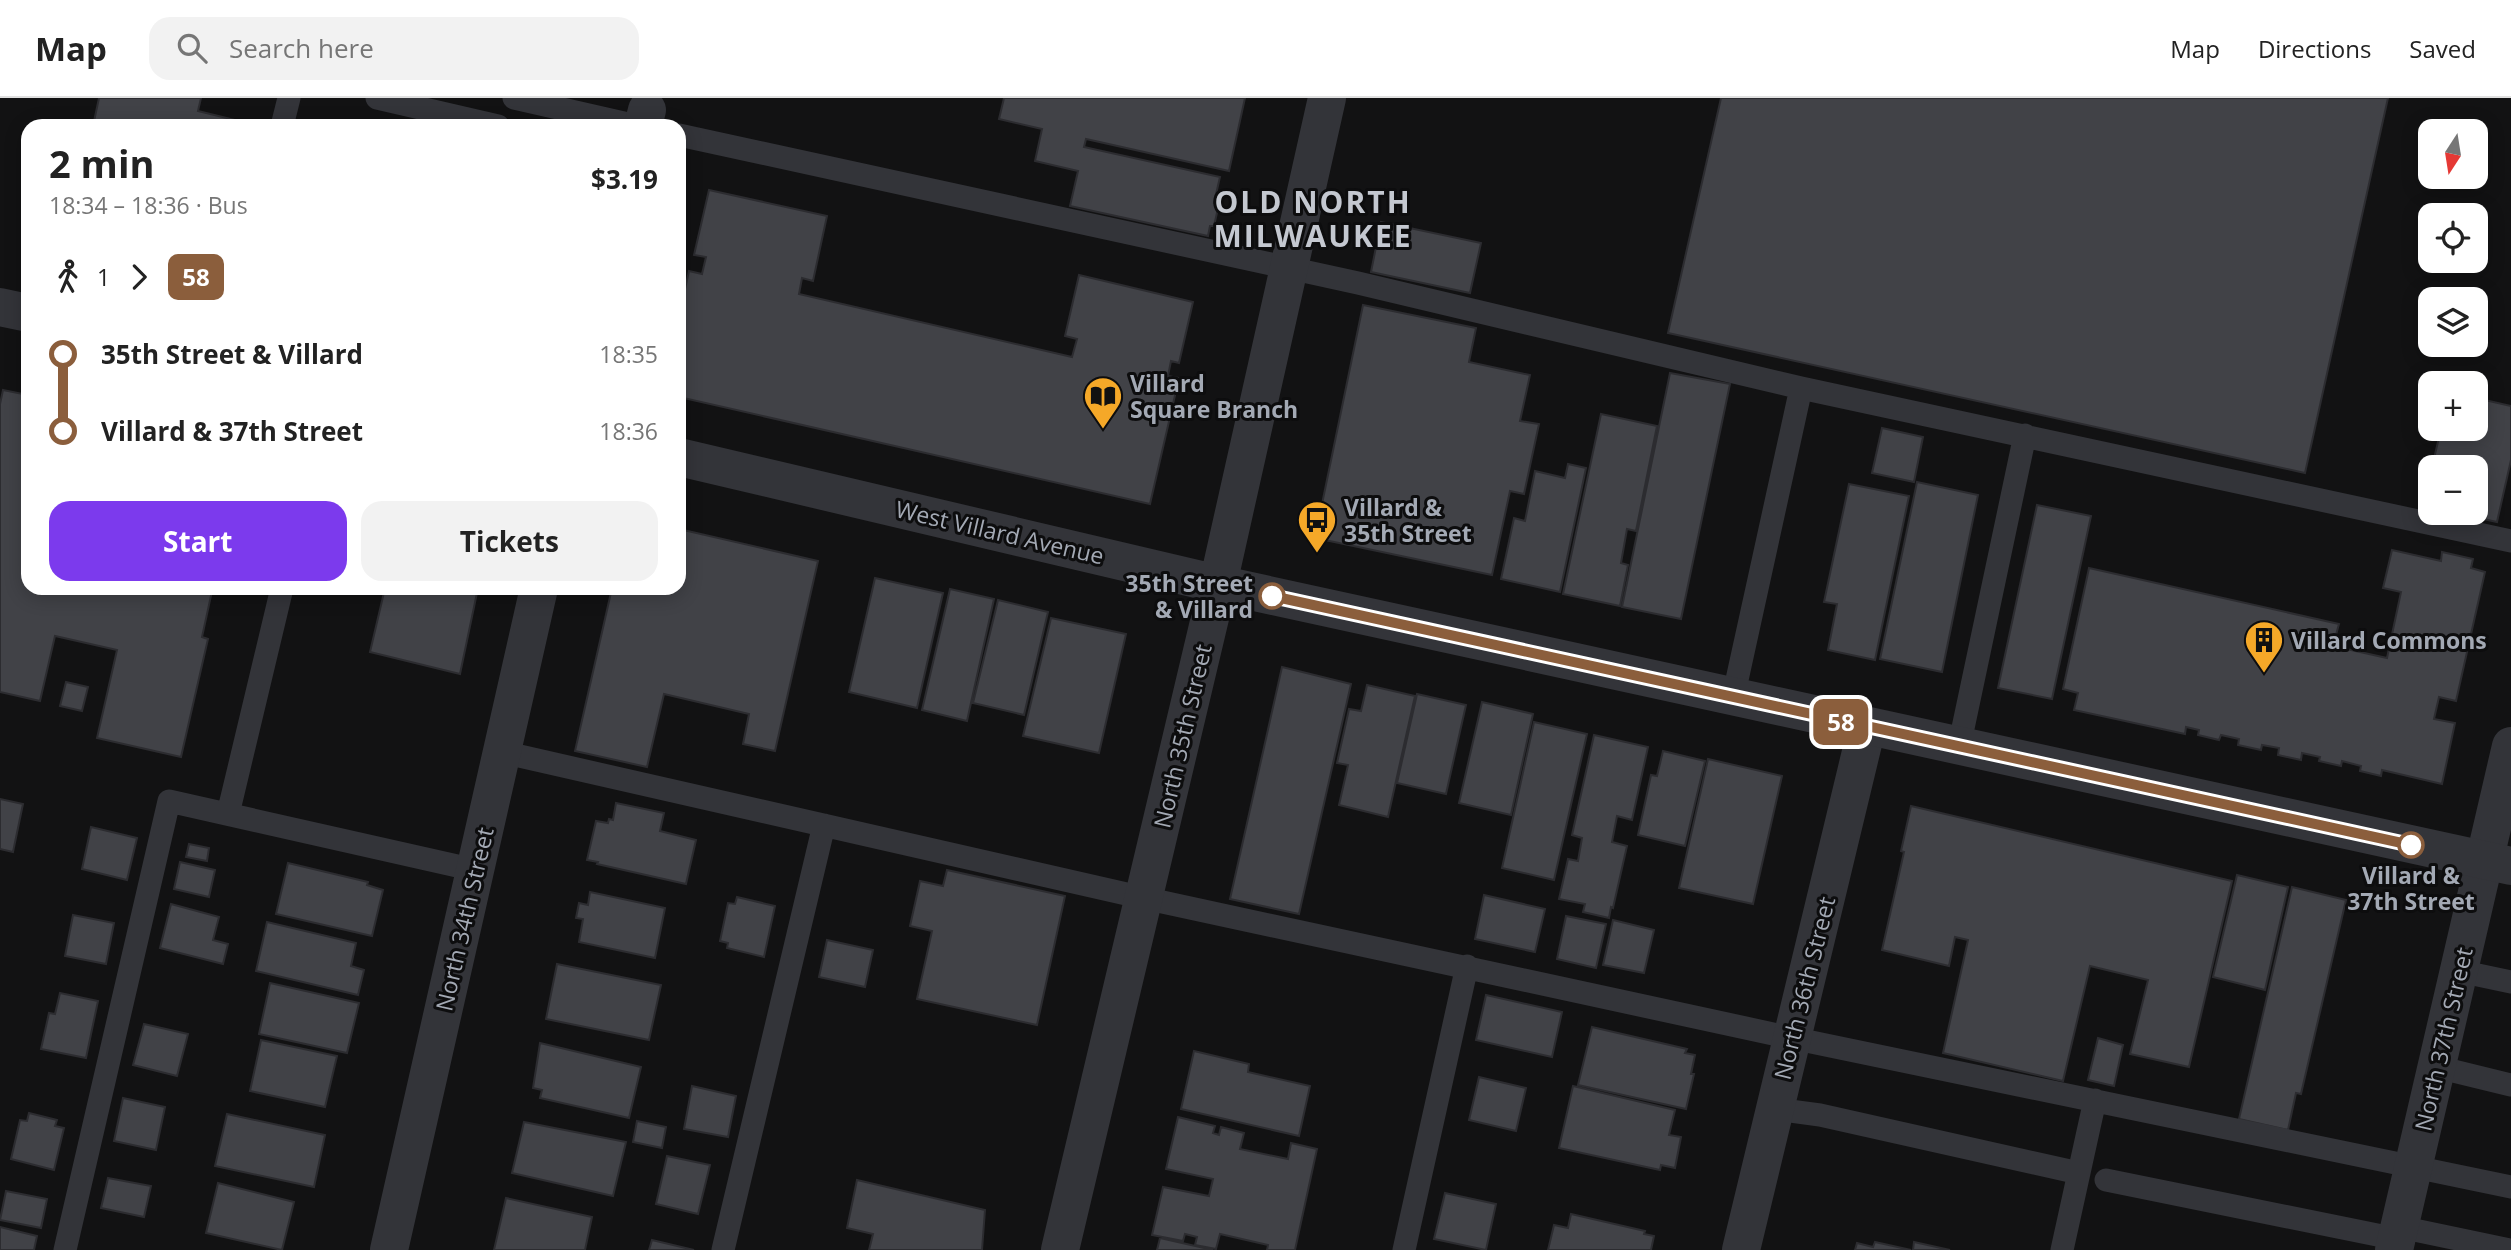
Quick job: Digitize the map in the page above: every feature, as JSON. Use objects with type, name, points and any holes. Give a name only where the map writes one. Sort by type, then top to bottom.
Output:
[{"type":"street","name":"North 35th Street","points":[[1060,1250],[1218,584],[1327,98]]},
{"type":"street","points":[[0,307],[21,312]]},
{"type":"street","name":"West Villard Avenue","points":[[686,459],[1218,584],[2498,863]]},
{"type":"street","name":"North 34th Street","points":[[389,1250],[537,595]]},
{"type":"street","name":"North 36th Street","points":[[1741,1250],[1867,727]]},
{"type":"street","name":"North 37th Street","points":[[2397,1239],[2459,971],[2498,863],[2511,747]]},
{"type":"lane","points":[[284,119],[289,98]]},
{"type":"lane","points":[[377,98],[468,119]]},
{"type":"lane","points":[[514,98],[644,115]]},
{"type":"lane","points":[[686,137],[1288,268],[1801,388],[2511,541]]},
{"type":"lane","points":[[1733,698],[1801,388]]},
{"type":"lane","points":[[1959,747],[2025,435]]},
{"type":"lane","points":[[228,814],[280,595]]},
{"type":"lane","points":[[502,752],[1144,898],[1792,1038],[2511,1187]]},
{"type":"lane","points":[[65,1250],[169,801],[475,870]]},
{"type":"lane","points":[[723,1250],[824,825]]},
{"type":"lane","points":[[1404,1250],[1467,966]]},
{"type":"lane","points":[[2459,971],[2511,982]]},
{"type":"lane","points":[[2437,1067],[2511,1085]]},
{"type":"lane","points":[[2062,1250],[2095,1100]]},
{"type":"lane","points":[[1775,1109],[1820,1115],[2080,1172]]},
{"type":"lane","points":[[2106,1180],[2397,1239],[2510,1250]]},
{"type":"building","points":[[99,98],[201,98],[198,111],[231,119],[94,119]]},
{"type":"building","points":[[1004,98],[1245,98],[1229,171],[1086,139],[1084,147],[1220,177],[1214,203],[1219,204],[1214,226],[1210,226],[1208,236],[1070,206],[1078,171],[1035,161],[1042,129],[999,119]]},
{"type":"building","points":[[1721,98],[2388,98],[2305,473],[1668,333]]},
{"type":"building","points":[[709,190],[827,216],[813,281],[802,278],[799,294],[1072,357],[1077,339],[1065,336],[1079,275],[1193,302],[1179,363],[1171,361],[1168,376],[1179,378],[1150,504],[686,399],[686,284],[689,271],[702,274],[706,257],[694,255]]},
{"type":"building","points":[[1381,222],[1481,243],[1470,293],[1371,272]]},
{"type":"building","points":[[1363,305],[1476,328],[1469,362],[1530,375],[1520,421],[1539,424],[1524,494],[1510,491],[1492,575],[1315,538]]},
{"type":"building","points":[[1670,373],[1730,384],[1681,619],[1622,607]]},
{"type":"building","points":[[3,390],[21,394],[21,595],[211,595],[202,637],[208,639],[181,757],[97,738],[117,650],[55,636],[40,701],[0,692],[0,404]]},
{"type":"building","points":[[2488,401],[2511,406],[2511,460],[2497,522],[2488,520],[2488,455],[2435,455],[2438,441],[2488,441]]},
{"type":"building","points":[[1601,414],[1657,426],[1636,531],[1627,529],[1621,563],[1628,565],[1620,606],[1563,594]]},
{"type":"building","points":[[1882,428],[1923,437],[1914,482],[1872,473]]},
{"type":"building","points":[[1568,464],[1586,468],[1560,592],[1501,579],[1514,518],[1525,521],[1535,471],[1565,478]]},
{"type":"building","points":[[1917,482],[1978,495],[1942,672],[1880,659]]},
{"type":"building","points":[[1849,484],[1909,496],[1875,660],[1828,650],[1837,604],[1824,602]]},
{"type":"building","points":[[2037,505],[2091,516],[2052,699],[1998,688]]},
{"type":"building","points":[[686,531],[818,561],[775,751],[743,744],[749,714],[664,694],[647,767],[575,751],[610,595],[686,595]]},
{"type":"building","name":"Villard Commons","points":[[2392,550],[2441,561],[2442,552],[2473,559],[2471,568],[2485,572],[2456,701],[2439,697],[2434,719],[2455,723],[2442,784],[2382,770],[2381,776],[2360,771],[2361,766],[2342,761],[2341,766],[2319,761],[2320,757],[2302,753],[2301,760],[2278,755],[2279,748],[2262,745],[2261,750],[2238,745],[2239,739],[2221,735],[2219,740],[2198,735],[2199,730],[2186,727],[2185,734],[2074,710],[2078,693],[2063,689],[2089,568],[2339,624],[2333,646],[2387,658],[2401,592],[2383,588]]},
{"type":"building","points":[[875,578],[943,593],[917,708],[849,692]]},
{"type":"building","points":[[950,589],[994,599],[967,721],[922,710]]},
{"type":"building","points":[[383,595],[477,595],[460,674],[370,652]]},
{"type":"building","points":[[998,600],[1048,612],[1024,715],[973,703]]},
{"type":"building","points":[[1051,618],[1126,634],[1099,753],[1023,736]]},
{"type":"building","points":[[1282,667],[1351,684],[1299,914],[1230,899]]},
{"type":"building","points":[[66,682],[88,687],[82,711],[60,706]]},
{"type":"building","points":[[1367,685],[1415,696],[1388,817],[1339,805],[1348,765],[1337,763],[1349,709],[1361,711]]},
{"type":"building","points":[[1417,694],[1466,705],[1446,794],[1397,783]]},
{"type":"building","points":[[1482,702],[1533,714],[1511,815],[1459,803]]},
{"type":"building","points":[[1534,722],[1587,734],[1554,880],[1502,868]]},
{"type":"building","points":[[1594,735],[1648,747],[1632,820],[1617,816],[1612,842],[1627,846],[1609,918],[1583,912],[1585,904],[1559,899],[1568,859],[1578,861],[1582,838],[1572,835]]},
{"type":"building","points":[[1663,751],[1705,761],[1685,846],[1638,835],[1651,775],[1657,776]]},
{"type":"building","points":[[1708,759],[1782,776],[1753,904],[1679,888]]},
{"type":"building","points":[[0,799],[23,804],[13,852],[0,849]]},
{"type":"building","points":[[616,803],[664,813],[660,831],[696,840],[686,884],[587,860],[596,821],[608,823],[609,819],[613,820]]},
{"type":"building","points":[[1911,806],[2232,881],[2189,1067],[2130,1054],[2148,980],[2090,966],[2063,1081],[1943,1053],[1968,940],[1955,937],[1949,966],[1882,950],[1904,852],[1901,851]]},
{"type":"building","points":[[91,827],[137,838],[127,880],[82,869]]},
{"type":"building","points":[[189,844],[209,848],[207,861],[186,857]]},
{"type":"building","points":[[180,862],[215,870],[209,897],[174,889]]},
{"type":"building","points":[[288,863],[368,882],[367,885],[383,890],[372,936],[276,914]]},
{"type":"building","points":[[947,870],[1065,896],[1037,1025],[917,999],[932,931],[910,926],[920,881],[943,886]]},
{"type":"building","points":[[2237,875],[2288,887],[2265,990],[2213,977]]},
{"type":"building","points":[[2292,887],[2346,900],[2301,1094],[2296,1093],[2288,1130],[2239,1119]]},
{"type":"building","points":[[590,892],[665,908],[655,958],[579,942],[583,919],[576,918],[579,903],[588,905]]},
{"type":"building","points":[[1484,895],[1545,909],[1535,952],[1475,939]]},
{"type":"building","points":[[737,897],[775,906],[764,957],[727,948],[728,943],[720,941],[728,903],[735,904]]},
{"type":"building","points":[[171,904],[219,917],[213,940],[228,944],[223,964],[160,948]]},
{"type":"building","points":[[73,915],[114,923],[106,964],[65,956]]},
{"type":"building","points":[[1566,916],[1606,924],[1596,968],[1557,959]]},
{"type":"building","points":[[1613,920],[1654,930],[1644,973],[1603,965]]},
{"type":"building","points":[[267,922],[356,943],[351,966],[364,970],[358,995],[256,971]]},
{"type":"building","points":[[827,940],[873,950],[865,987],[819,977]]},
{"type":"building","points":[[557,964],[661,985],[649,1040],[546,1019]]},
{"type":"building","points":[[270,983],[359,1003],[347,1053],[259,1034]]},
{"type":"building","points":[[60,993],[98,1001],[86,1058],[41,1049],[49,1013],[55,1014]]},
{"type":"building","points":[[1486,995],[1562,1012],[1552,1057],[1476,1040]]},
{"type":"building","points":[[144,1024],[188,1034],[177,1076],[133,1065]]},
{"type":"building","points":[[1592,1027],[1687,1049],[1685,1053],[1695,1055],[1691,1074],[1694,1074],[1686,1109],[1578,1085]]},
{"type":"building","points":[[2098,1038],[2123,1045],[2114,1086],[2088,1080]]},
{"type":"building","points":[[261,1040],[337,1056],[325,1107],[250,1091]]},
{"type":"building","points":[[540,1043],[641,1067],[629,1118],[540,1098],[542,1090],[533,1088]]},
{"type":"building","points":[[1194,1051],[1249,1064],[1248,1072],[1310,1086],[1299,1136],[1181,1109]]},
{"type":"building","points":[[1479,1077],[1526,1088],[1516,1131],[1469,1120]]},
{"type":"building","points":[[692,1086],[736,1096],[728,1137],[684,1129]]},
{"type":"building","points":[[1573,1086],[1675,1110],[1669,1135],[1681,1137],[1675,1168],[1661,1165],[1660,1170],[1559,1148]]},
{"type":"building","points":[[123,1098],[165,1107],[156,1150],[114,1141]]},
{"type":"building","points":[[29,1113],[57,1120],[55,1126],[64,1128],[54,1170],[11,1159],[20,1120],[27,1121]]},
{"type":"building","points":[[227,1114],[325,1135],[314,1187],[215,1166]]},
{"type":"building","points":[[1178,1117],[1215,1126],[1213,1133],[1219,1135],[1221,1127],[1244,1133],[1240,1149],[1288,1159],[1291,1143],[1317,1149],[1295,1250],[1267,1250],[1268,1245],[1220,1234],[1216,1249],[1195,1245],[1197,1237],[1185,1234],[1183,1241],[1152,1235],[1163,1187],[1209,1196],[1213,1179],[1166,1169]]},
{"type":"building","points":[[637,1121],[666,1127],[662,1148],[633,1142]]},
{"type":"building","points":[[524,1122],[626,1142],[613,1196],[512,1173]]},
{"type":"building","points":[[667,1156],[710,1165],[698,1214],[656,1204]]},
{"type":"building","points":[[108,1178],[151,1186],[144,1217],[101,1208]]},
{"type":"building","points":[[857,1180],[985,1210],[982,1250],[869,1250],[873,1234],[847,1228]]},
{"type":"building","points":[[218,1183],[294,1202],[282,1250],[206,1233]]},
{"type":"building","points":[[6,1191],[47,1199],[41,1228],[0,1220]]},
{"type":"building","points":[[1445,1193],[1496,1204],[1486,1250],[1434,1239]]},
{"type":"building","points":[[506,1198],[592,1217],[585,1250],[494,1250]]},
{"type":"building","points":[[1571,1214],[1645,1231],[1644,1234],[1654,1236],[1651,1250],[1548,1250],[1554,1225],[1568,1228]]},
{"type":"building","points":[[0,1227],[37,1236],[34,1250],[0,1250]]},
{"type":"building","points":[[1160,1238],[1213,1250],[1157,1250]]},
{"type":"building","points":[[652,1240],[694,1250],[649,1250]]},
{"type":"building","points":[[1875,1242],[1911,1250],[1855,1250],[1857,1243],[1873,1247]]},
{"type":"building","points":[[1914,1242],[1950,1250],[1913,1250]]},
{"type":"bus line","name":"58","points":[[1272,596],[2411,845]]},
{"type":"place","name":"Villard Square Branch","points":[[1103,430]]},
{"type":"place","name":"Villard & 35th Street","points":[[1317,554]]},
{"type":"place","name":"35th Street & Villard","points":[[1272,596]]},
{"type":"place","name":"Villard Commons","points":[[2264,674]]},
{"type":"place","name":"Villard & 37th Street","points":[[2411,845]]},
{"type":"district","name":"OLD NORTH MILWAUKEE","points":[[1313,218]]}]
